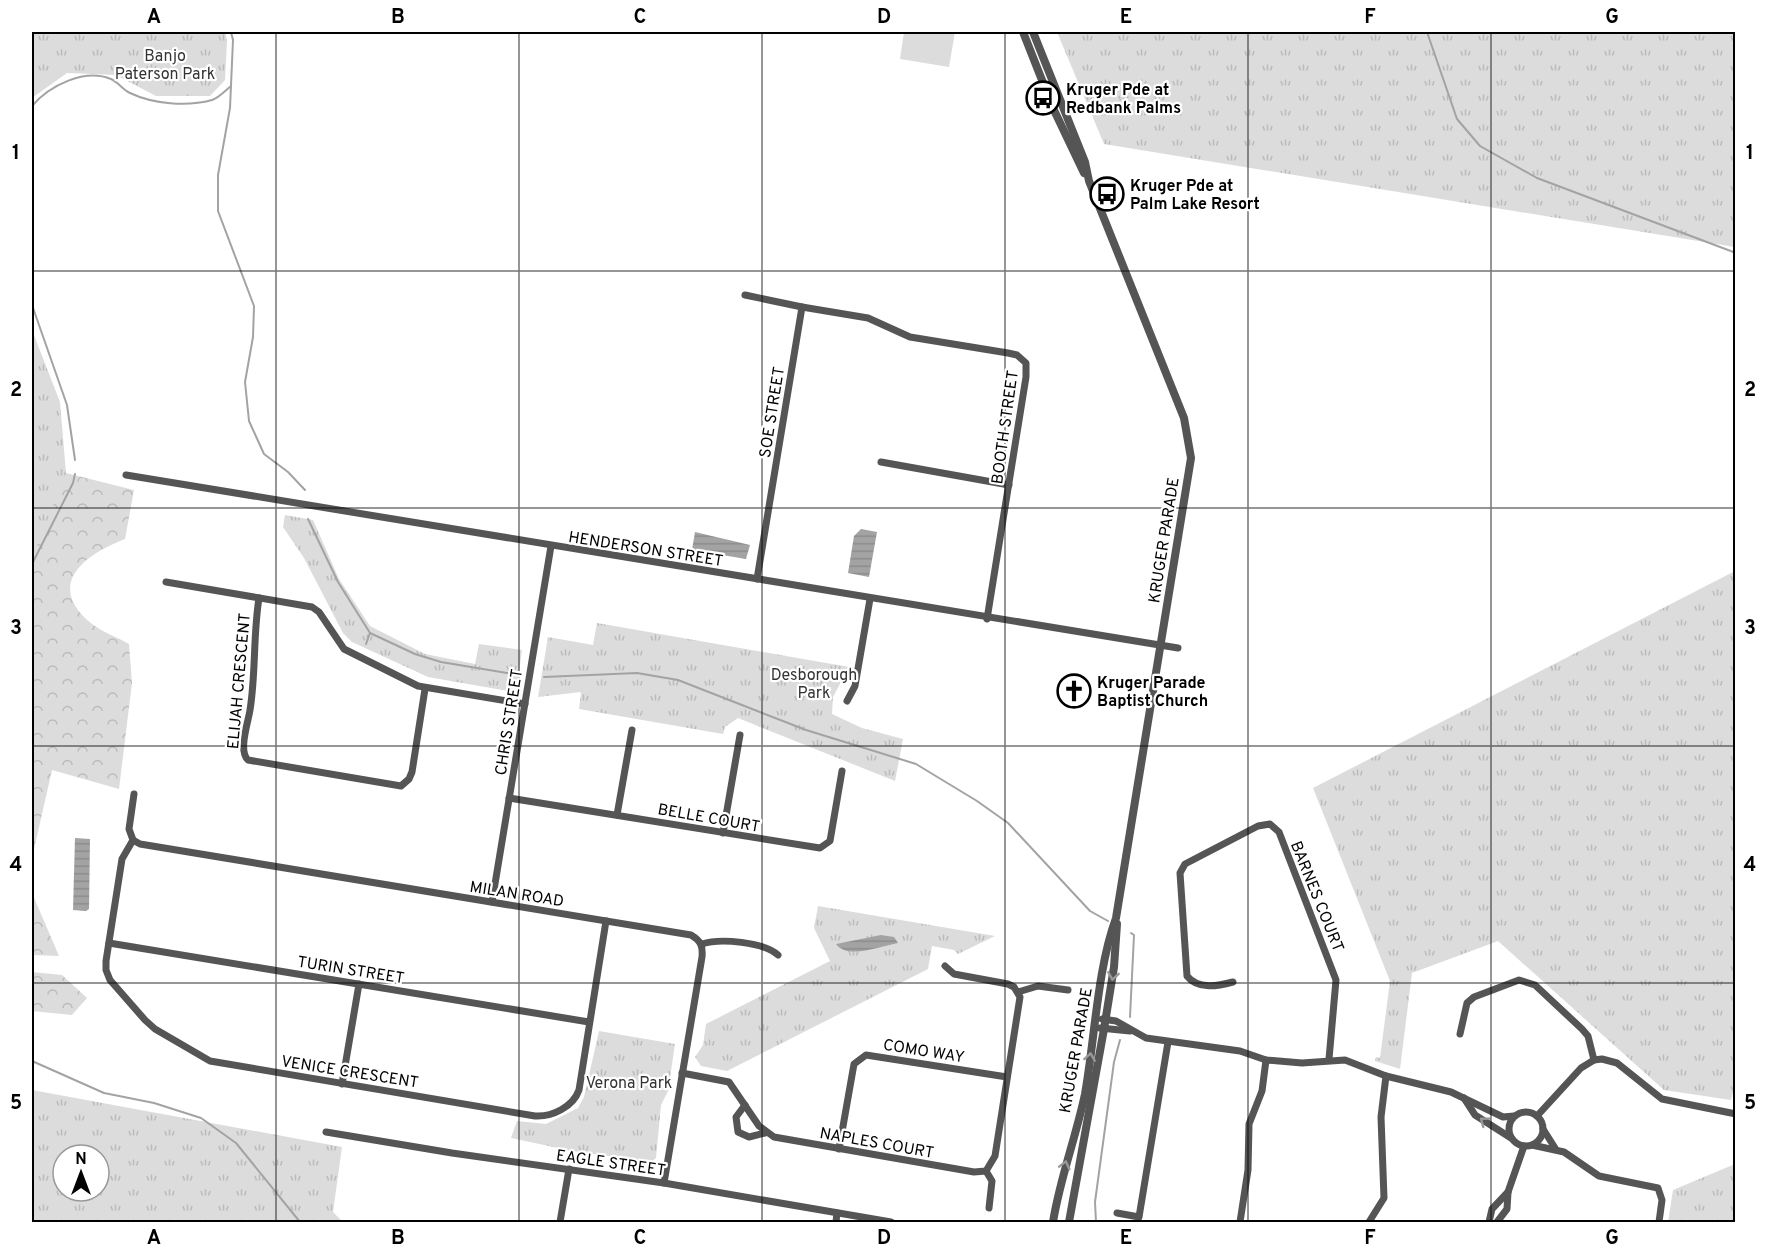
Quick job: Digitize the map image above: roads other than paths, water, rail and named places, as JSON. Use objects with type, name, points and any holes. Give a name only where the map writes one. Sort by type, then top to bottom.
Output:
[{"type":"street","name":"KRUGER PARADE","points":[[1023,32],[1060,124],[1089,181],[1184,418],[1190,441],[1190,466],[1116,918],[1112,930],[1100,1024],[1069,1222]]},
{"type":"street","name":"KRUGER PARADE","points":[[1033,32],[1085,162],[1089,181]]},
{"type":"street","points":[[745,295],[802,307]]},
{"type":"street","name":"BOOTH STREET","points":[[802,307],[860,316],[910,337],[1008,353],[1026,363],[1026,377],[987,619]]},
{"type":"street","name":"SOE STREET","points":[[757,579],[802,307]]},
{"type":"street","points":[[881,462],[1009,485]]},
{"type":"street","name":"HENDERSON STREET","points":[[126,475],[987,619],[1178,648]]},
{"type":"street","name":"CHRIS STREET","points":[[492,902],[551,546]]},
{"type":"street","points":[[166,582],[312,607],[320,612],[344,649],[425,688],[525,704]]},
{"type":"street","name":"ELIJAH CRESCENT","points":[[259,598],[254,629],[252,696],[243,753],[248,760],[401,786],[409,779],[412,772],[425,688]]},
{"type":"street","points":[[847,701],[855,686],[870,599]]},
{"type":"street","points":[[617,815],[632,730]]},
{"type":"street","points":[[723,833],[740,735]]},
{"type":"street","name":"BELLE COURT","points":[[509,798],[814,848],[825,847],[832,835],[842,771]]},
{"type":"street","points":[[134,794],[129,829],[134,840]]},
{"type":"street","name":"BARNES COURT","points":[[1233,982],[1220,986],[1203,985],[1194,983],[1187,976],[1180,873],[1185,864],[1258,826],[1270,824],[1279,832],[1336,980],[1329,1059]]},
{"type":"street","name":"MILAN ROAD","points":[[134,840],[144,844],[691,935],[702,944]]},
{"type":"street","name":"VENICE CRESCENT","points":[[134,840],[122,859],[105,965],[107,975],[155,1029],[217,1063],[535,1116],[548,1115],[568,1106],[577,1097],[606,921]]},
{"type":"street","points":[[664,1183],[702,957],[702,944],[719,939],[771,948],[778,955]]},
{"type":"street","name":"TURIN STREET","points":[[109,943],[589,1022]]},
{"type":"street","points":[[945,966],[954,974],[1008,984],[1018,992],[1019,1005],[993,1162],[986,1171],[992,1181],[989,1208]]},
{"type":"street","points":[[1460,1034],[1467,1003],[1474,997],[1519,980],[1525,980],[1534,985],[1582,1029],[1588,1036],[1594,1060]]},
{"type":"street","points":[[342,1084],[359,984]]},
{"type":"street","points":[[1018,992],[1038,986],[1068,990]]},
{"type":"street","points":[[1100,1024],[1116,1021],[1130,1031],[1168,1042],[1240,1051],[1266,1060],[1302,1063],[1329,1059],[1345,1060],[1386,1076],[1438,1088],[1503,1117],[1526,1112],[1537,1116],[1555,1148]]},
{"type":"street","name":"KRUGER PARADE","points":[[1053,1222],[1100,1024]]},
{"type":"street","points":[[1117,1213],[1140,1216],[1168,1042]]},
{"type":"street","name":"COMO WAY","points":[[839,1149],[851,1072],[854,1064],[866,1055],[1007,1077]]},
{"type":"street","points":[[1240,1222],[1248,1170],[1248,1124],[1262,1090],[1266,1060]]},
{"type":"street","points":[[1537,1116],[1581,1068],[1594,1060],[1617,1063],[1662,1099],[1736,1114]]},
{"type":"street","points":[[682,1073],[729,1082],[765,1133]]},
{"type":"street","points":[[1369,1222],[1384,1198],[1381,1117],[1386,1076]]},
{"type":"street","points":[[1464,1098],[1476,1115],[1524,1146],[1533,1144],[1555,1148],[1599,1176],[1658,1188],[1662,1200],[1659,1222]]},
{"type":"street","name":"NAPLES COURT","points":[[745,1105],[736,1117],[738,1132],[749,1137],[765,1133],[786,1141],[974,1172],[986,1171]]},
{"type":"street","points":[[1511,1138],[1509,1126],[1514,1116]]},
{"type":"street","points":[[1533,1144],[1541,1137],[1543,1129]]},
{"type":"street","name":"EAGLE STREET","points":[[326,1132],[664,1183],[891,1222]]},
{"type":"street","points":[[1497,1222],[1507,1209],[1508,1192],[1524,1146]]},
{"type":"street","points":[[560,1222],[569,1169]]},
{"type":"street","points":[[1490,1222],[1492,1209],[1508,1192]]},
{"type":"street","points":[[1046,1222],[1055,1212]]},
{"type":"street","points":[[836,1222],[837,1213]]},
{"type":"waterway","points":[[231,32],[233,40],[230,108],[218,175],[218,211],[254,306],[253,337],[245,382],[249,421],[264,454],[288,472],[305,490]]},
{"type":"waterway","points":[[1427,32],[1457,119],[1480,146],[1537,178],[1736,253]]},
{"type":"waterway","points":[[32,106],[57,86],[79,77],[101,76],[111,79],[127,92],[139,97],[170,103],[212,100],[231,86]]},
{"type":"waterway","points":[[32,305],[67,405],[75,460]]},
{"type":"waterway","points":[[32,564],[73,483],[75,474]]},
{"type":"waterway","points":[[308,519],[338,582],[370,633],[415,654],[441,662],[519,675]]},
{"type":"waterway","points":[[366,644],[370,633]]},
{"type":"waterway","points":[[544,677],[637,673],[678,680],[806,730],[916,764],[1008,823],[1090,911],[1108,921]]},
{"type":"waterway","points":[[1130,1017],[1134,935],[1131,933]]},
{"type":"waterway","points":[[1096,1222],[1095,1202],[1114,1062],[1120,1040]]},
{"type":"waterway","points":[[32,1061],[104,1093],[154,1103],[201,1118],[236,1143],[300,1222]]},
{"type":"place","name":"Kruger Pde at Redbank Palms","points":[[1043,98]]},
{"type":"place","name":"Kruger Pde at Palm Lake Resort","points":[[1107,194]]},
{"type":"place","name":"Kruger Parade Baptist Church","points":[[1074,691]]},
{"type":"park label","name":"Banjo Paterson Park","points":[[165,64]]},
{"type":"park label","name":"Desborough Park","points":[[814,683]]},
{"type":"park label","name":"Verona Park","points":[[629,1082]]}]
